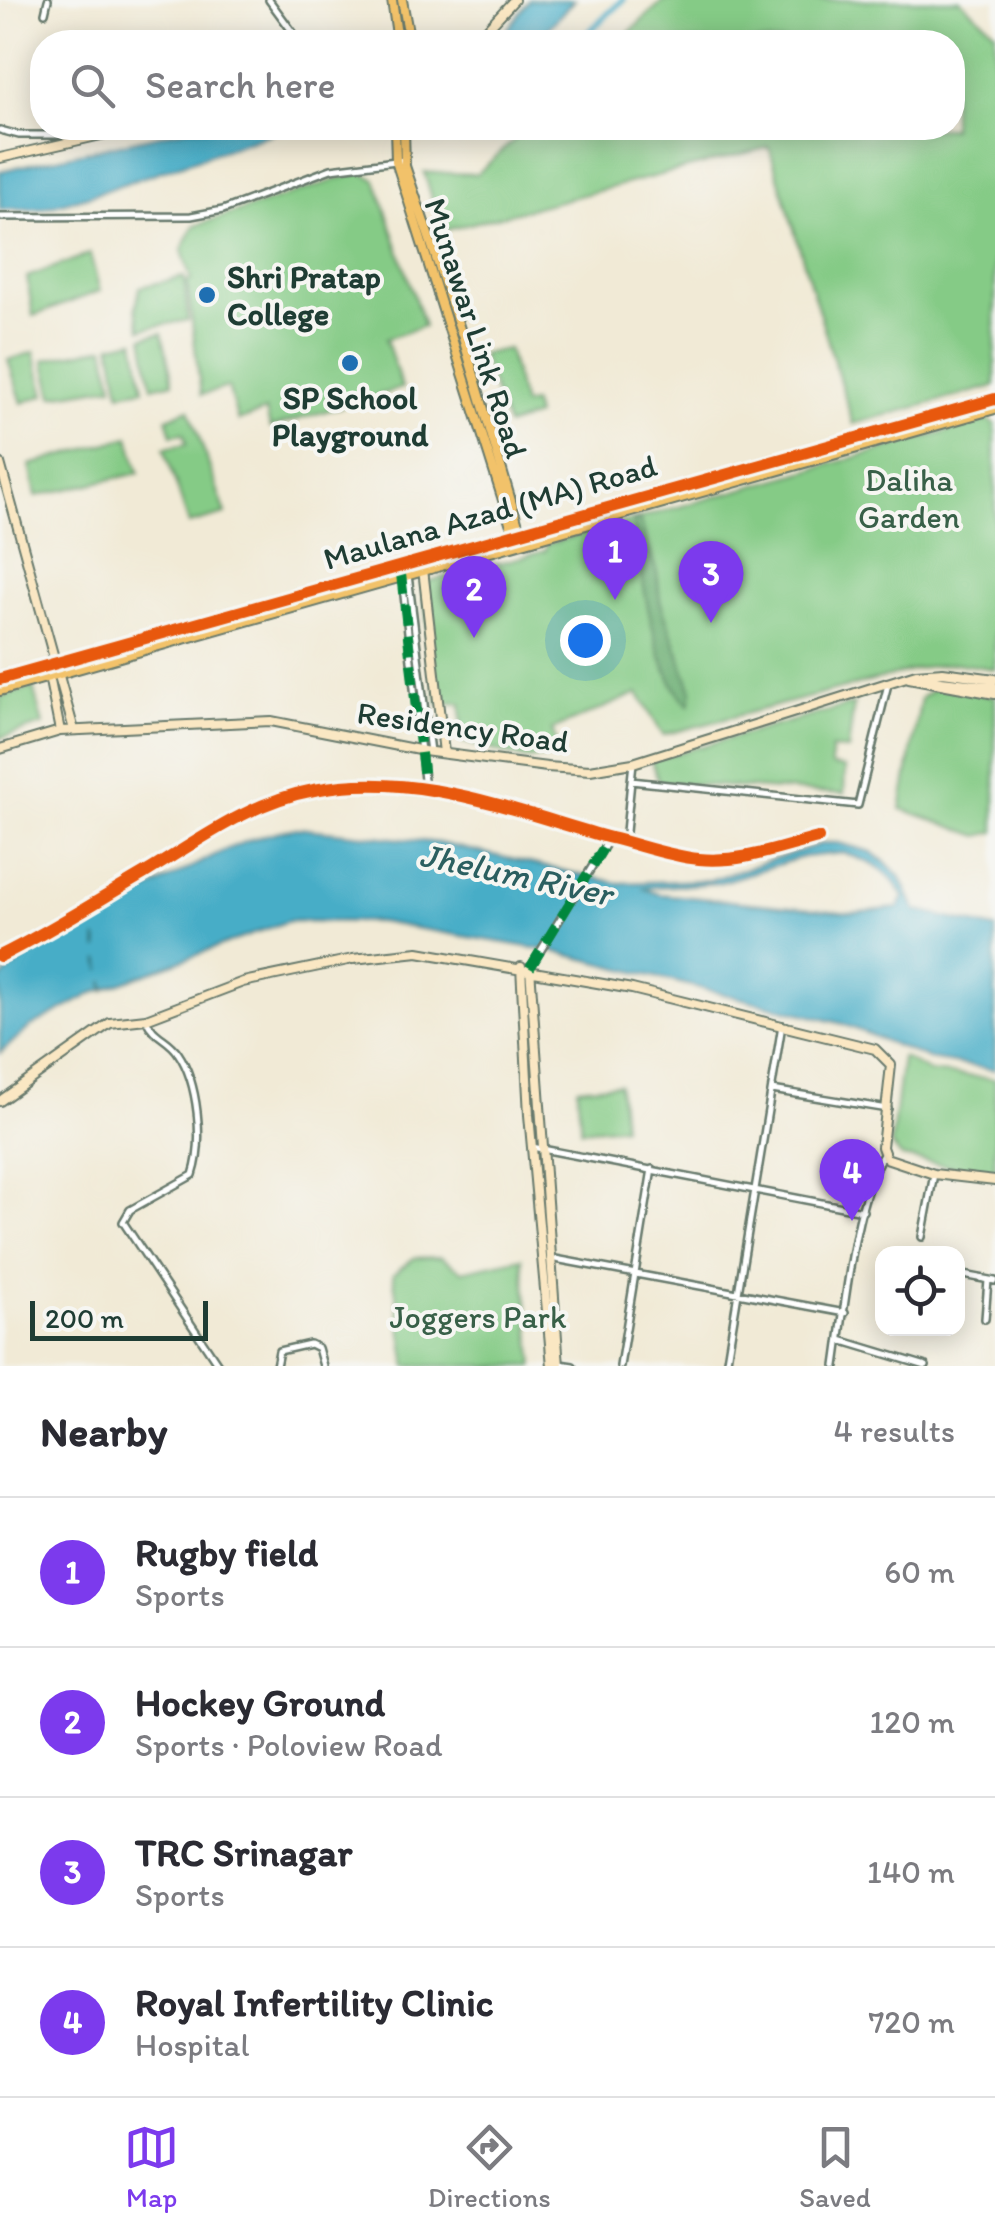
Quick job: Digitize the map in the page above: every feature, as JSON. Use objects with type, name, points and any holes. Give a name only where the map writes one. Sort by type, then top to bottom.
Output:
[{"type":"main road","points":[[392,0],[401,30]]},
{"type":"main road","points":[[402,0],[403,30]]},
{"type":"main road","points":[[487,30],[514,0]]},
{"type":"main road","points":[[0,158],[81,140]]},
{"type":"main road","name":"Munawar Link Road","points":[[399,140],[400,160],[518,537]]},
{"type":"main road","name":"Maulana Azad (MA) Road","points":[[0,691],[995,399]]},
{"type":"main road","name":"Maulana Azad (MA) Road","points":[[0,679],[995,409]]},
{"type":"main road","points":[[0,463],[55,650],[49,676],[60,731]]},
{"type":"main road","points":[[422,568],[444,754]]},
{"type":"main road","points":[[54,662],[74,730]]},
{"type":"main road","name":"Residency Road","points":[[0,749],[60,731],[271,721],[444,754],[590,770],[633,763],[930,672],[995,679]]},
{"type":"main road","points":[[910,678],[995,690]]},
{"type":"main road","name":"Residency Road","points":[[910,678],[995,690]]},
{"type":"main road","points":[[0,1101],[99,1028],[146,1020],[243,982],[390,954],[443,953],[782,1025],[875,1049],[891,1065],[884,1154],[892,1162],[934,1174],[995,1182]]},
{"type":"main road","points":[[525,968],[532,1147],[547,1257]]},
{"type":"main road","points":[[526,1014],[542,1148],[555,1365]]},
{"type":"street","points":[[45,13],[48,0]]},
{"type":"street","points":[[269,0],[291,30]]},
{"type":"street","points":[[0,130],[30,136]]},
{"type":"street","points":[[0,217],[192,216],[223,210],[331,169],[400,160]]},
{"type":"street","points":[[404,573],[427,751],[424,784]]},
{"type":"street","points":[[632,781],[858,805],[879,703],[888,684]]},
{"type":"street","points":[[625,842],[633,763]]},
{"type":"street","points":[[0,956],[230,820],[276,799],[344,786],[424,784],[681,856],[734,859],[818,838]]},
{"type":"street","points":[[525,968],[540,954],[610,837]]},
{"type":"street","points":[[146,1020],[154,1034],[180,1055],[199,1152],[193,1175],[130,1210],[123,1222],[219,1366]]},
{"type":"street","points":[[726,1366],[782,1025]]},
{"type":"street","points":[[772,1090],[890,1109]]},
{"type":"street","points":[[532,1147],[863,1211]]},
{"type":"street","points":[[836,1366],[863,1211],[872,1172],[884,1154]]},
{"type":"street","points":[[620,1366],[652,1170]]},
{"type":"street","points":[[922,1237],[934,1174]]},
{"type":"street","points":[[547,1257],[845,1313]]},
{"type":"street","points":[[965,1275],[992,1280],[985,1318]]},
{"type":"street","points":[[840,1340],[926,1366]]},
{"type":"street","points":[[276,1366],[279,1351],[310,1344],[318,1348],[323,1366]]},
{"type":"street","points":[[555,1365],[573,1366]]},
{"type":"green space","points":[[664,0],[960,0],[995,31],[995,386],[853,424],[769,147],[442,231],[424,172],[477,174],[514,140],[965,140],[965,30],[632,30]]},
{"type":"green space","points":[[360,172],[376,180],[424,326],[386,339],[402,388],[270,428],[266,411],[238,421],[228,387],[201,395],[187,281],[191,280],[182,250],[194,226]]},
{"type":"green space","points":[[90,254],[100,291],[33,316],[27,277]]},
{"type":"green space","points":[[184,277],[188,320],[141,329],[136,308],[140,287]]},
{"type":"green space","points":[[162,333],[173,382],[152,387],[143,337]]},
{"type":"green space","points":[[135,340],[144,389],[120,393],[111,345]]},
{"type":"green space","points":[[105,347],[113,386],[53,396],[44,360]]},
{"type":"green space","points":[[508,349],[523,405],[532,403],[536,416],[507,426],[481,354]]},
{"type":"green space","points":[[34,352],[45,395],[22,403],[8,360]]},
{"type":"green space","points":[[189,409],[226,514],[189,524],[164,448],[187,444],[184,433],[172,435],[167,418]]},
{"type":"green space","name":"Daliha Garden","points":[[988,420],[995,424],[995,669],[955,663],[926,667],[663,735],[638,693],[552,730],[561,756],[524,759],[462,741],[461,703],[438,704],[422,583],[545,551],[547,544]]},
{"type":"green space","points":[[129,437],[139,473],[36,496],[30,465]]},
{"type":"green space","points":[[633,520],[640,521],[657,573],[660,601],[692,691],[689,705],[666,670],[658,645]]},
{"type":"green space","points":[[33,687],[43,725],[0,738],[0,697]]},
{"type":"green space","points":[[936,687],[995,696],[995,832],[979,836],[901,809],[921,698]]},
{"type":"green space","points":[[854,704],[848,750],[831,749],[831,766],[845,768],[844,794],[659,782],[651,760]]},
{"type":"green space","points":[[902,1057],[930,1072],[995,1079],[995,1175],[902,1157],[891,1145]]},
{"type":"green space","points":[[619,1084],[623,1126],[581,1130],[577,1088]]},
{"type":"green space","name":"Joggers Park","points":[[441,1257],[462,1271],[522,1258],[534,1366],[407,1366],[393,1274],[414,1258]]},
{"type":"water","points":[[529,0],[574,0],[547,30],[507,30]]},
{"type":"water","points":[[136,140],[253,140],[40,209],[0,210],[0,171]]},
{"type":"water","name":"Jhelum River","points":[[297,828],[439,843],[618,883],[710,880],[824,843],[872,852],[900,876],[916,910],[995,929],[995,1070],[929,1059],[843,1024],[552,951],[379,922],[288,921],[94,993],[29,1028],[0,1053],[0,980],[18,964],[75,927],[207,859]],"holes":[[[843,853],[879,868],[892,880],[904,897],[898,908],[851,913],[659,894],[642,888],[718,883],[803,857]]]},
{"type":"waterway","points":[[591,30],[623,0]]},
{"type":"ferry route","points":[[93,916],[105,992]]},
{"type":"marked path","points":[[401,574],[424,780]]},
{"type":"marked path","points":[[530,968],[610,837]]},
{"type":"cycle path","points":[[0,679],[995,399]]},
{"type":"cycle path","points":[[0,956],[246,813],[314,790],[353,785],[428,789],[699,859],[745,857],[818,838]]},
{"type":"place","name":"Shri Pratap College","points":[[207,295]]},
{"type":"place","name":"SP School Playground","points":[[350,363]]},
{"type":"place","name":"Rugby field","points":[[615,600]]},
{"type":"place","name":"TRC Srinagar","points":[[711,623]]},
{"type":"place","name":"Hockey Ground","points":[[474,638]]},
{"type":"place","name":"Royal Infertility Clinic","points":[[852,1221]]}]
